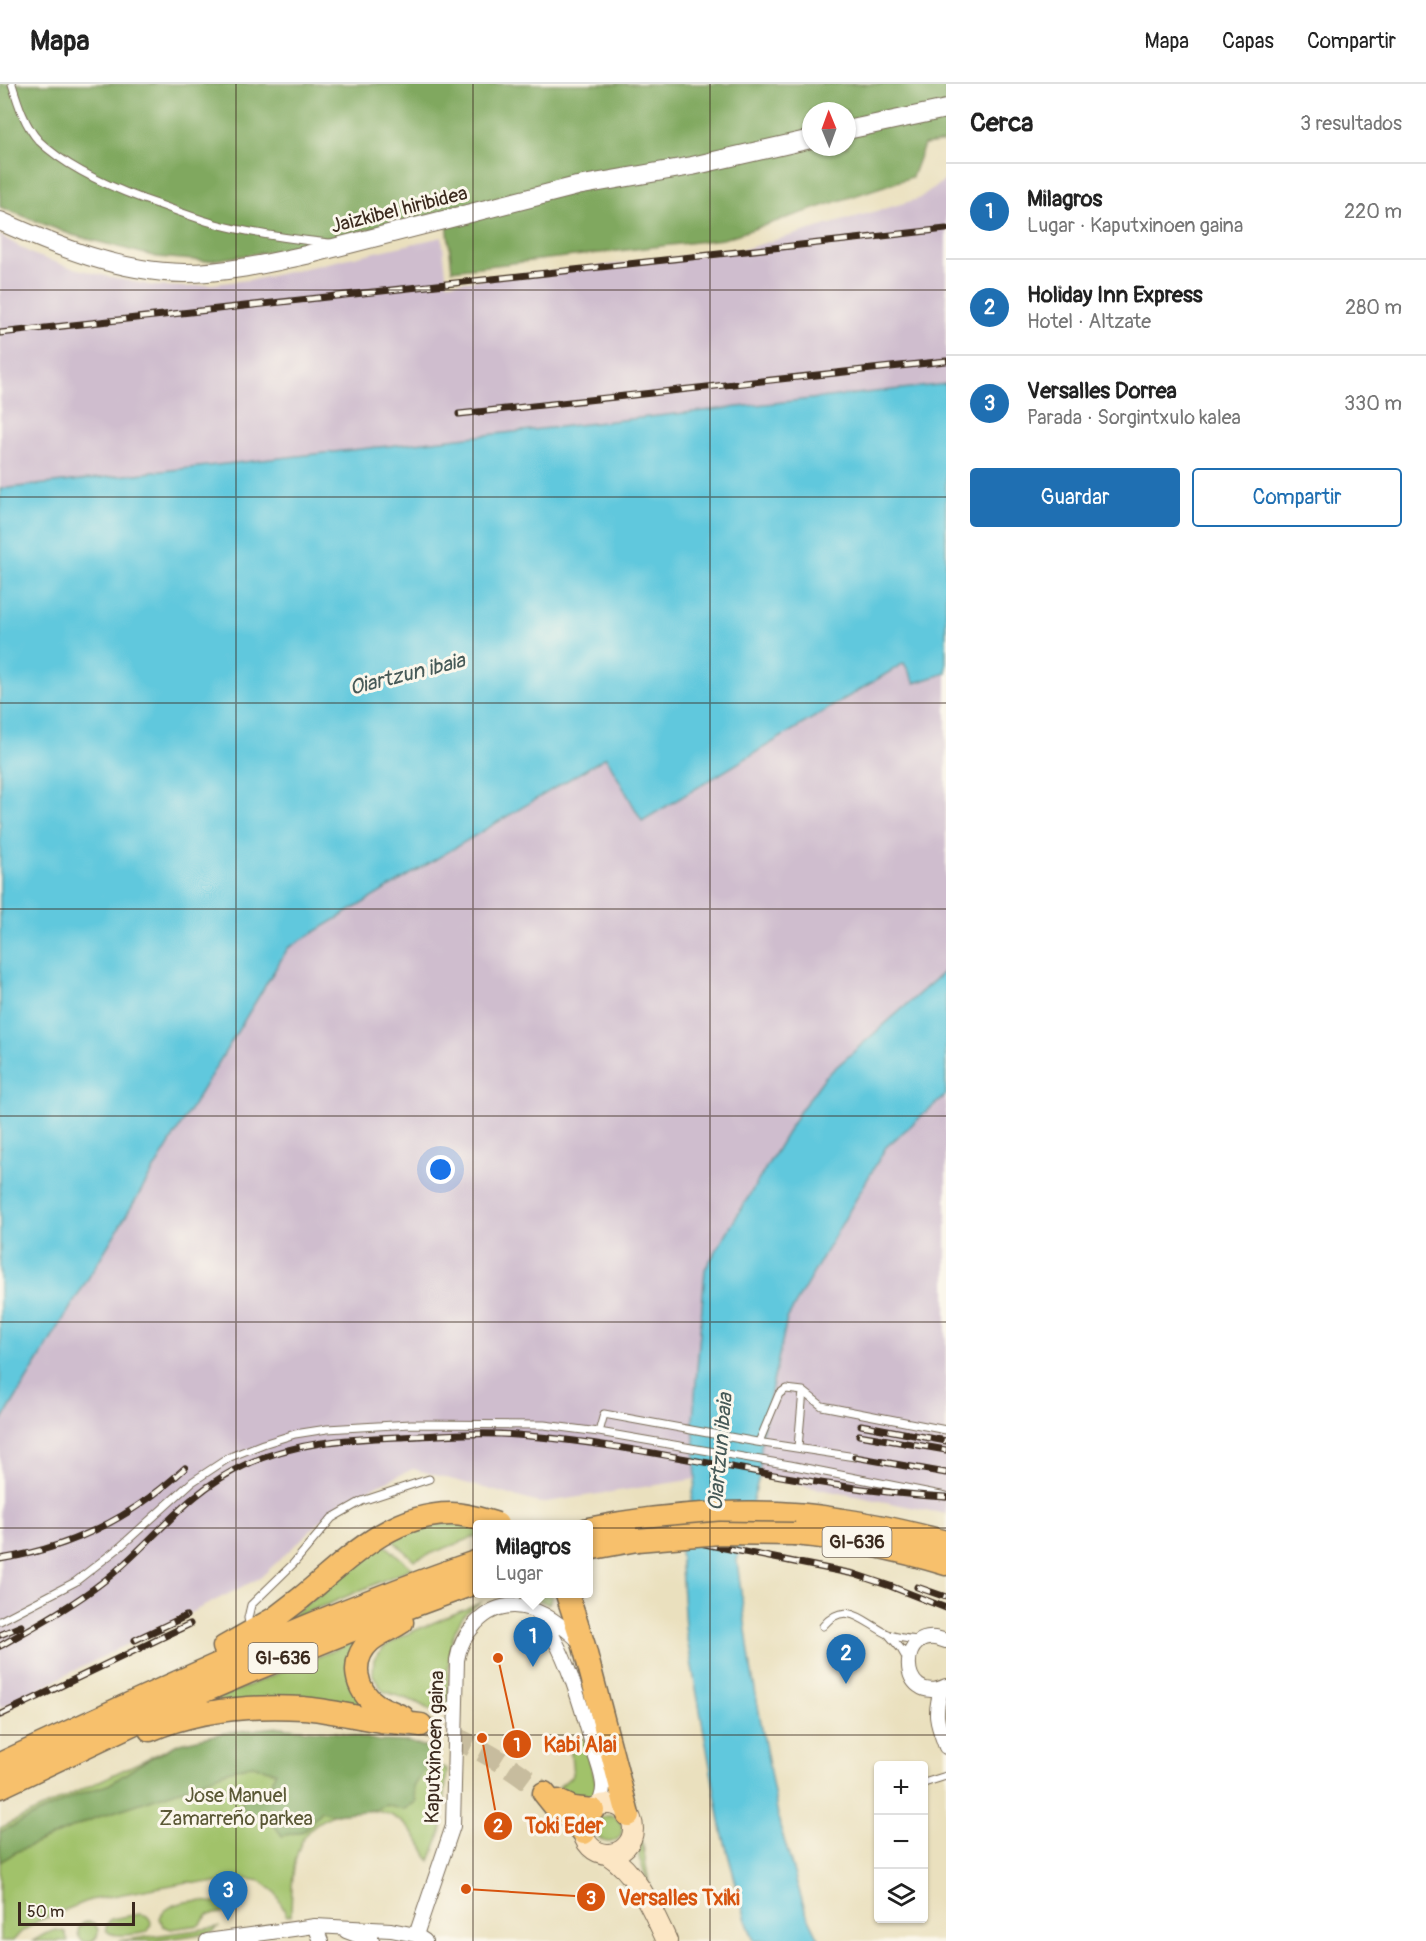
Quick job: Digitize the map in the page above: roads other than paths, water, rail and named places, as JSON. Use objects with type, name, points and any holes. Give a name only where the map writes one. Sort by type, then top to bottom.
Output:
[{"type":"main road","points":[[169,1685],[199,1659],[275,1618],[375,1539],[391,1529],[430,1515],[453,1514],[484,1520]]},
{"type":"main road","points":[[842,1519],[887,1515],[946,1527]]},
{"type":"main road","name":"GI-636","points":[[593,1528],[720,1533],[842,1519],[946,1542]]},
{"type":"main road","name":"GI-636","points":[[795,1524],[838,1538],[918,1555],[946,1564]]},
{"type":"main road","name":"GI-636","points":[[593,1547],[636,1530]]},
{"type":"main road","points":[[918,1555],[946,1569]]},
{"type":"main road","name":"GI-636","points":[[0,1764],[169,1685],[383,1596],[473,1562]]},
{"type":"main road","name":"GI-636","points":[[0,1787],[249,1672],[473,1584]]},
{"type":"main road","points":[[92,1743],[128,1740],[185,1718],[242,1709],[304,1708],[421,1725],[376,1705],[362,1691],[357,1679],[356,1667],[359,1656],[369,1642],[440,1596]]},
{"type":"main road","points":[[569,1598],[584,1646],[633,1829],[631,1860],[635,1880]]},
{"type":"main road","points":[[584,1833],[574,1821],[556,1808],[544,1792],[567,1806],[580,1810],[605,1805],[616,1806],[628,1815]]},
{"type":"main road","points":[[594,1809],[585,1820],[585,1840],[594,1850],[606,1854],[622,1865],[635,1880],[667,1941]]},
{"type":"main road","points":[[606,1854],[619,1852],[632,1839]]},
{"type":"street","points":[[856,128],[946,109]]},
{"type":"street","name":"Jaizkibel hiribidea","points":[[0,222],[80,254],[132,267],[183,273],[224,270],[264,264],[349,245],[577,186],[692,166],[802,141]]},
{"type":"street","name":"Kaputxinoen gaina","points":[[417,1936],[453,1826],[460,1647],[474,1626],[492,1611],[516,1605],[532,1609],[560,1625],[584,1646]]},
{"type":"street","points":[[532,1609],[547,1626],[553,1637],[587,1728],[603,1782],[602,1796],[594,1809]]},
{"type":"street","points":[[936,1706],[911,1677],[908,1661],[910,1652],[922,1640],[939,1638],[946,1641]]},
{"type":"street","points":[[917,1684],[934,1690],[944,1687]]},
{"type":"street","points":[[944,1687],[936,1706],[938,1723],[946,1748]]},
{"type":"street","points":[[207,1941],[259,1937],[315,1926],[371,1928],[417,1936]]},
{"type":"street","points":[[315,1926],[321,1941]]},
{"type":"street","points":[[329,1926],[372,1941]]},
{"type":"street","points":[[396,1941],[403,1934],[417,1936]]},
{"type":"lane","points":[[12,84],[26,122],[40,142],[77,169],[119,190],[217,225],[302,240],[349,245]]},
{"type":"lane","points":[[758,1442],[779,1394],[786,1389],[803,1391],[822,1406],[946,1430]]},
{"type":"lane","points":[[798,1447],[803,1391]]},
{"type":"lane","points":[[599,1432],[604,1414],[758,1442],[855,1456]]},
{"type":"lane","points":[[0,1621],[75,1582],[120,1547],[192,1482],[230,1457],[295,1434],[411,1424],[544,1425],[599,1432],[790,1465],[946,1496]]},
{"type":"lane","points":[[250,1633],[251,1605],[293,1564],[332,1518],[362,1501],[429,1479]]},
{"type":"lane","points":[[823,1626],[832,1616],[843,1613],[857,1616],[888,1634],[922,1640]]},
{"type":"lane","points":[[888,1634],[902,1649],[908,1661]]},
{"type":"lane","points":[[928,1783],[946,1776]]},
{"type":"water","name":"Oiartzun ibaia","points":[[946,384],[946,673],[915,683],[904,663],[642,821],[606,757],[288,948],[0,1424],[0,489]]},
{"type":"water","name":"Oiartzun ibaia","points":[[946,970],[946,1095],[886,1147],[787,1319],[762,1433],[759,1477],[737,1561],[751,1668],[780,1826],[805,1910],[820,1941],[754,1941],[722,1832],[685,1628],[680,1551],[696,1479],[693,1420],[705,1269],[800,1111],[825,1077]]},
{"type":"tunnel","points":[[421,1725],[486,1753],[544,1793]]},
{"type":"railway","points":[[0,333],[946,229]]},
{"type":"railway","points":[[459,414],[946,361]]},
{"type":"railway","points":[[861,1425],[946,1441]]},
{"type":"railway","points":[[0,1646],[66,1607],[104,1581],[187,1503],[224,1476],[264,1457],[320,1443],[443,1435],[517,1435],[624,1448],[838,1485],[946,1497]]},
{"type":"railway","points":[[859,1435],[946,1450]]},
{"type":"railway","points":[[855,1457],[946,1473]]},
{"type":"railway","points":[[0,1559],[52,1547],[100,1528],[144,1501],[185,1468]]},
{"type":"railway","points":[[675,1538],[854,1574],[946,1608]]},
{"type":"railway","points":[[917,1587],[946,1597]]},
{"type":"railway","points":[[135,1640],[186,1616]]},
{"type":"railway","points":[[0,1715],[190,1624]]},
{"type":"railway","points":[[0,1635],[21,1626]]},
{"type":"place","name":"Kabi Alai","points":[[498,1658]]},
{"type":"place","name":"Milagros","points":[[533,1667]]},
{"type":"place","name":"Holiday Inn Express","points":[[846,1684]]},
{"type":"place","name":"Toki Eder","points":[[482,1738]]},
{"type":"place","name":"Versalles Txiki","points":[[466,1889]]},
{"type":"place","name":"Versalles Dorrea","points":[[228,1921]]},
{"type":"park label","name":"Jose Manuel Zamarreño parkea","points":[[236,1806]]}]
